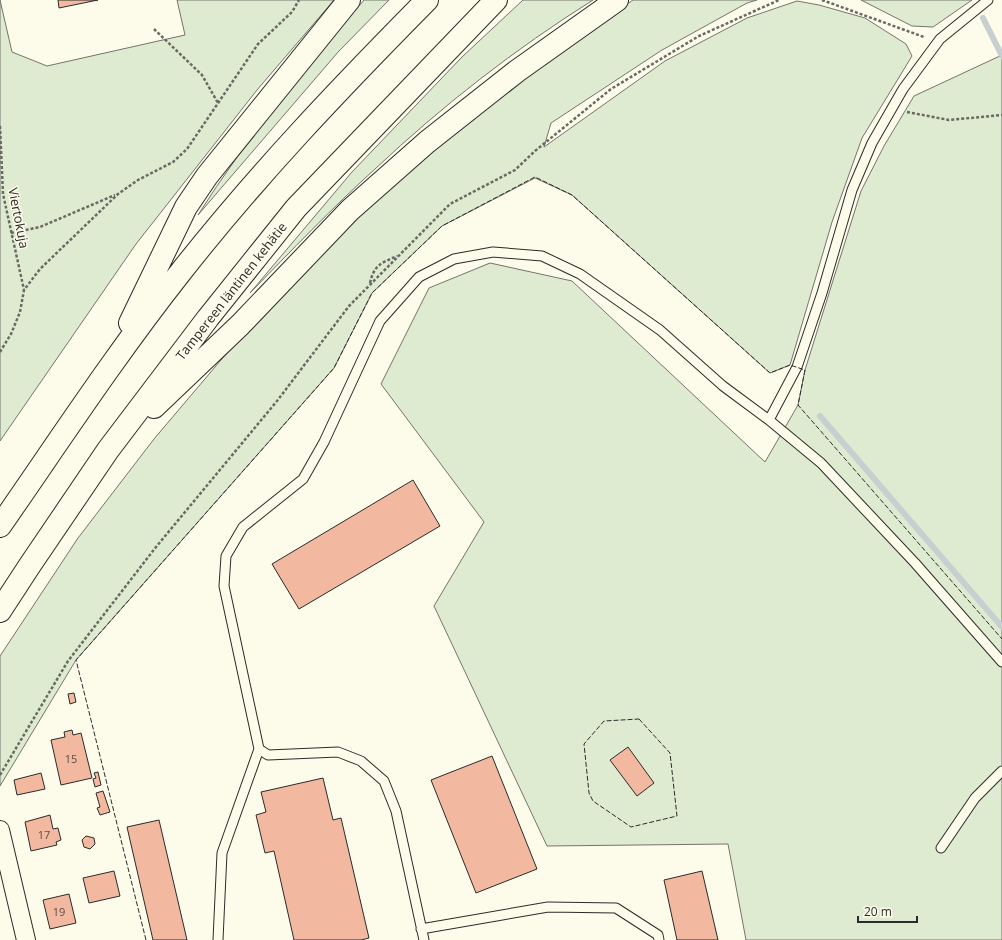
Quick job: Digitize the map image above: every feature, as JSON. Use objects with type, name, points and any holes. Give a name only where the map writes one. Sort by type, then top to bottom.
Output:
[{"type":"highway","points":[[108,370],[186,207],[207,176],[349,0]]},
{"type":"highway","points":[[0,526],[108,370],[179,273],[261,174],[363,65],[427,0]]},
{"type":"highway","name":"Tampereen läntinen kehätie","points":[[0,611],[108,450],[208,318],[296,208],[496,0]]},
{"type":"highway","points":[[108,450],[240,325],[350,210],[428,142],[499,86],[617,0]]},
{"type":"street","points":[[0,830],[26,940]]},
{"type":"lane","points":[[770,420],[797,367],[822,293],[852,190],[872,143],[903,89],[940,39],[988,0]]},
{"type":"lane","points":[[218,940],[222,853],[259,749],[224,586],[226,556],[243,528],[303,479],[324,442],[380,321],[419,277],[454,259],[493,252],[542,256],[580,274],[660,330],[723,386],[770,420],[826,468],[915,563],[1002,662]]},
{"type":"lane","points":[[259,749],[268,756],[338,752],[361,761],[384,781],[396,811],[424,940]]},
{"type":"lane","points":[[941,848],[975,798],[1002,771]]},
{"type":"lane","points":[[421,929],[548,907],[616,908],[658,935],[659,940]]},
{"type":"path","points":[[0,352],[11,334],[20,312],[24,290],[40,269],[118,194],[138,180],[173,162],[187,149],[258,44],[292,12],[299,0]]},
{"type":"path","points":[[0,774],[68,660],[156,547],[277,401],[349,306],[370,284],[391,266],[398,256],[450,204],[515,170],[535,151],[611,89],[699,36],[779,0]]},
{"type":"path","points":[[822,0],[920,36],[940,39]]},
{"type":"path","points":[[154,29],[202,75],[218,103]]},
{"type":"path","points":[[893,108],[911,114],[949,120],[1002,115]]},
{"type":"path","name":"Viertokuja","points":[[0,126],[3,194],[24,290]]},
{"type":"path","points":[[11,233],[40,227],[118,194]]},
{"type":"path","points":[[370,284],[373,272],[382,262],[398,256]]},
{"type":"green space","points":[[0,0],[12,52],[47,66],[185,35],[177,0],[334,0],[257,90],[136,244],[0,441]]},
{"type":"green space","points":[[364,0],[389,0],[339,51],[198,215],[256,131]]},
{"type":"green space","points":[[523,0],[593,0],[507,58],[426,123],[343,199],[250,293],[352,172],[462,57]]},
{"type":"green space","points":[[633,0],[757,0],[747,3],[662,50],[551,123],[544,147],[665,61],[747,18],[797,1],[819,5],[865,18],[906,44],[912,56],[862,138],[832,222],[790,365],[770,373],[572,195],[535,178],[442,226],[372,293],[334,368],[76,660],[0,786],[0,656],[78,538],[154,439],[221,360],[284,290],[372,202],[481,110],[560,50]]},
{"type":"green space","points":[[861,0],[972,0],[933,27],[912,26]]},
{"type":"green space","points":[[1002,55],[1002,940],[746,940],[728,844],[547,846],[434,606],[484,522],[381,384],[429,288],[490,263],[572,281],[765,462],[798,405],[805,370],[861,191],[884,146],[914,96]]},
{"type":"building","points":[[58,0],[98,0],[59,8]]},
{"type":"building","points":[[413,480],[440,526],[299,609],[272,564]]},
{"type":"building","points":[[74,693],[76,702],[70,704],[68,694]]},
{"type":"building","points":[[72,730],[73,735],[81,733],[92,778],[61,785],[51,740],[65,737],[64,732]]},
{"type":"building","points":[[628,747],[654,783],[637,796],[610,760]]},
{"type":"building","points":[[492,756],[537,869],[476,893],[431,780]]},
{"type":"building","points":[[98,772],[101,785],[95,787],[93,779],[96,778],[94,773]]},
{"type":"building","points":[[41,773],[45,789],[17,795],[14,780]]},
{"type":"building","points":[[323,778],[333,820],[341,818],[369,938],[361,940],[294,940],[274,851],[265,853],[256,815],[266,812],[261,792]]},
{"type":"building","points":[[103,791],[110,812],[100,815],[97,808],[100,807],[96,793]]},
{"type":"building","points":[[50,815],[53,829],[58,828],[61,840],[56,842],[57,845],[31,851],[25,822]]},
{"type":"building","points":[[159,820],[187,940],[153,940],[127,827]]},
{"type":"building","points":[[86,836],[94,838],[95,844],[90,849],[84,847],[82,840]]},
{"type":"building","points":[[114,871],[120,896],[89,903],[83,878]]},
{"type":"building","points":[[702,871],[718,940],[677,940],[664,880]]},
{"type":"building","points":[[69,894],[76,923],[50,929],[43,900]]},
{"type":"waterway","points":[[983,18],[1002,56]]},
{"type":"waterway","points":[[820,416],[1002,627]]},
{"type":"fence","points":[[146,940],[76,660],[334,368],[372,293],[442,226],[535,177],[572,195],[770,373],[790,365],[805,370],[798,405],[1002,639]]},
{"type":"fence","points":[[639,719],[670,753],[677,816],[631,827],[593,801],[589,793],[584,744],[604,721],[639,719]]}]
